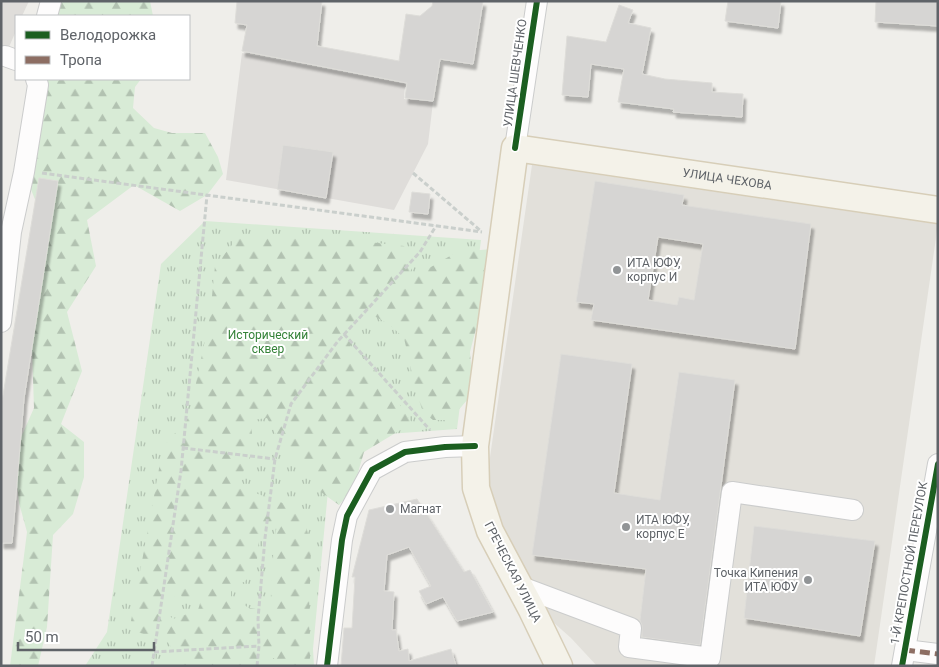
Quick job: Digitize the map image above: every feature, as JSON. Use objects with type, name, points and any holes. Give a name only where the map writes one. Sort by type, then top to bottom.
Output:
[{"type":"main road","name":"УЛИЦА ЧЕХОВА","points":[[515,148],[938,210]]},
{"type":"main road","name":"УЛИЦА ШЕВЧЕНКО","points":[[475,446],[493,233],[515,148]]},
{"type":"main road","name":"ГРЕЧЕСКАЯ УЛИЦА","points":[[475,446],[476,488],[490,531],[559,666]]},
{"type":"street","points":[[47,15],[51,1]]},
{"type":"street","name":"УЛИЦА ШЕВЧЕНКО","points":[[515,148],[537,1]]},
{"type":"street","points":[[1,322],[12,232],[38,85],[36,80]]},
{"type":"street","points":[[328,666],[342,540],[348,516],[372,470],[405,452],[445,447],[475,446]]},
{"type":"street","name":"1-Й КРЕПОСТНОЙ ПЕРЕУЛОК","points":[[904,658],[938,464]]},
{"type":"street","points":[[519,586],[631,628],[629,647],[710,658],[732,492],[853,510]]},
{"type":"street","points":[[904,658],[938,654]]},
{"type":"path","points":[[24,172],[52,173],[493,233]]},
{"type":"path","points":[[413,173],[493,233]]},
{"type":"path","points":[[152,666],[183,448],[207,195]]},
{"type":"path","points":[[257,666],[259,646],[258,619],[265,538],[275,459],[291,404],[344,334],[420,252],[436,226]]},
{"type":"path","points":[[344,334],[445,447]]},
{"type":"path","points":[[183,448],[275,459]]},
{"type":"path","points":[[154,652],[259,646]]},
{"type":"shaded area","points":[[1,1],[29,1],[22,15],[15,15],[15,33],[1,65]]},
{"type":"shaded area","points":[[242,53],[405,84],[404,99],[433,102],[428,144],[394,210],[226,180]]},
{"type":"shaded area","points":[[532,165],[938,224],[874,666],[597,666],[553,622],[494,516],[488,471]]},
{"type":"green space","points":[[51,1],[150,1],[153,15],[44,15]]},
{"type":"green space","points":[[36,80],[140,80],[135,87],[133,108],[154,128],[172,133],[205,133],[218,157],[223,174],[207,195],[180,211],[134,185],[87,220],[96,266],[67,312],[82,371],[61,424],[84,442],[84,477],[73,514],[53,535],[47,627],[38,666],[10,666],[27,532],[19,503],[14,453],[34,408],[30,292],[38,207],[24,172]]},
{"type":"green space","name":"Исторический сквер","points":[[205,221],[481,240],[457,429],[333,438],[313,649],[314,666],[85,666],[107,632],[161,264]]},
{"type":"green space","name":"Исторический сквер","points":[[299,234],[404,246],[414,265],[402,285],[406,286],[424,271],[457,252],[492,249],[488,282],[470,352],[472,377],[468,399],[450,420],[433,420],[423,412],[416,391],[404,338],[389,324],[374,316],[360,326],[347,353],[352,365],[377,371],[412,423],[364,452],[353,490],[339,505],[318,490],[313,460],[293,458],[286,452],[267,418],[251,420],[253,450],[240,479],[247,490],[302,510],[311,546],[310,658],[302,666],[283,666],[274,658],[251,666],[184,666],[167,641],[137,632],[131,621],[163,447],[189,417],[210,316],[215,266],[240,235]],"holes":[[[275,520],[277,525],[274,542],[270,611],[249,608],[231,597],[231,586],[244,582],[256,571],[260,527]],[[180,593],[184,602],[202,597],[198,610],[173,619],[165,611],[170,600]]]},
{"type":"building","points":[[237,1],[322,1],[317,46],[399,61],[406,14],[420,16],[432,6],[433,1],[483,1],[473,64],[440,59],[433,101],[405,98],[407,83],[242,51],[247,25],[235,23]]},
{"type":"building","points":[[728,1],[781,1],[778,28],[725,21]]},
{"type":"building","points":[[876,1],[938,1],[938,26],[875,22]]},
{"type":"building","points":[[619,5],[633,10],[628,23],[651,28],[642,74],[665,79],[712,83],[712,92],[743,94],[742,117],[673,112],[674,109],[618,102],[624,69],[591,64],[588,97],[562,95],[567,36],[606,42]]},
{"type":"building","points":[[283,145],[333,152],[326,198],[277,189]]},
{"type":"building","points":[[39,178],[58,181],[24,398],[12,543],[1,543],[2,401]]},
{"type":"building","name":"ИТА ЮФУ, корпус И","points":[[595,181],[684,195],[682,205],[811,224],[795,349],[591,320],[594,304],[576,302]],"holes":[[[658,237],[703,244],[694,300],[679,297],[677,305],[648,300]]]},
{"type":"building","points":[[412,192],[430,194],[428,214],[409,212]]},
{"type":"building","name":"ИТА ЮФУ, корпус Е","points":[[561,354],[632,364],[614,493],[660,500],[679,372],[735,380],[700,645],[642,637],[640,620],[646,569],[532,555]]},
{"type":"building","points":[[417,499],[464,572],[470,570],[493,612],[457,621],[443,597],[426,604],[419,591],[431,586],[409,547],[387,555],[384,591],[394,592],[392,630],[396,630],[399,651],[408,649],[409,661],[451,649],[456,666],[341,666],[344,628],[352,628],[355,577],[352,577],[369,510]]},
{"type":"building","name":"Точка Кипения ИТА ЮФУ","points":[[754,526],[875,541],[860,636],[744,618]]},
{"type":"marked path","points":[[905,650],[938,654]]},
{"type":"cycle path","points":[[515,148],[537,1]]},
{"type":"cycle path","points":[[327,666],[342,540],[347,516],[372,470],[405,452],[445,447],[475,446]]},
{"type":"cycle path","points":[[902,666],[938,464]]},
{"type":"place","name":"ИТА ЮФУ, корпус И","points":[[617,270]]},
{"type":"place","name":"Магнат","points":[[390,509]]},
{"type":"place","name":"ИТА ЮФУ, корпус Е","points":[[626,527]]},
{"type":"place","name":"Точка Кипения ИТА ЮФУ","points":[[808,580]]}]
